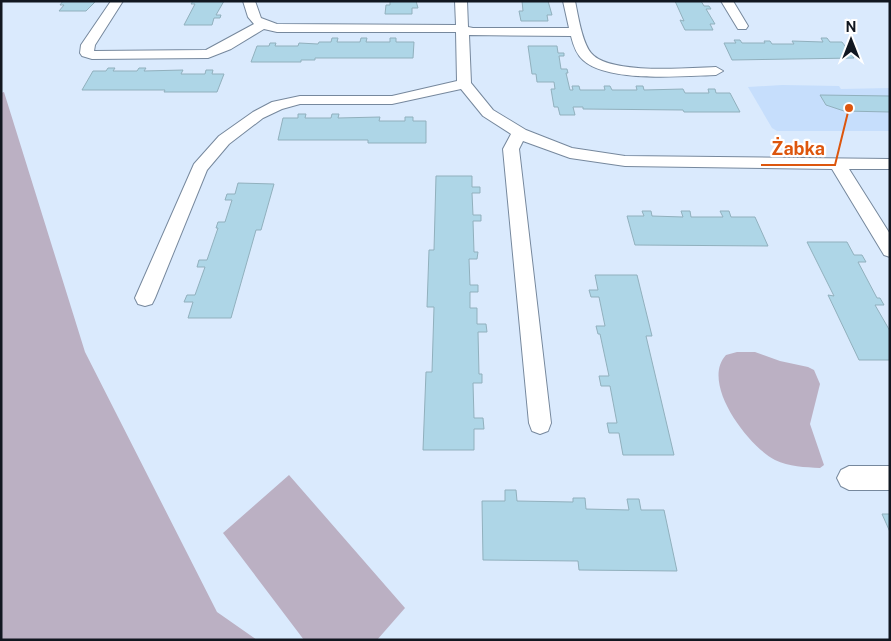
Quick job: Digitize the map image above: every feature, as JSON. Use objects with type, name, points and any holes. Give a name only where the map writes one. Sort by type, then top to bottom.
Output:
[{"type":"street","points":[[117,1],[88,45],[87,53],[92,55],[208,54],[262,25]]},
{"type":"street","points":[[249,1],[255,20],[262,25],[277,28],[577,32]]},
{"type":"street","points":[[461,1],[464,84],[488,113],[521,134],[570,152],[626,161],[890,164]]},
{"type":"street","points":[[569,1],[586,58],[596,66],[610,70],[716,71]]},
{"type":"street","points":[[727,1],[742,26]]},
{"type":"street","points":[[145,298],[200,168],[224,140],[258,116],[277,105],[300,100],[392,100],[464,84]]},
{"type":"street","points":[[521,134],[516,138],[511,149],[540,423]]},
{"type":"street","points":[[837,163],[890,250]]},
{"type":"street","points":[[849,478],[890,478]]},
{"type":"shaded area","points":[[782,85],[839,86],[841,89],[890,88],[890,131],[777,131],[772,128],[748,87]]},
{"type":"shaded area","points":[[4,92],[85,352],[217,612],[257,640],[1,640],[1,93]]},
{"type":"shaded area","points":[[737,352],[755,352],[814,370],[820,384],[810,424],[824,465],[820,468],[791,465],[775,460],[752,442],[741,428],[723,397],[719,381],[720,367],[726,355]]},
{"type":"shaded area","points":[[289,475],[405,608],[377,640],[304,640],[223,533]]},
{"type":"building","points":[[63,1],[95,2],[86,11],[59,11],[64,5],[60,5]]},
{"type":"building","points":[[193,1],[224,1],[216,15],[221,15],[220,18],[214,18],[212,25],[184,25],[195,4],[191,4]]},
{"type":"building","points":[[390,1],[416,1],[418,8],[412,8],[412,14],[385,14],[386,5],[390,5]]},
{"type":"building","points":[[522,1],[548,1],[552,15],[547,15],[548,21],[521,21],[519,11],[523,11]]},
{"type":"building","points":[[675,1],[701,1],[704,6],[709,6],[711,9],[706,9],[715,24],[710,24],[713,30],[685,30],[680,20],[684,21]]},
{"type":"building","points":[[332,38],[338,38],[337,42],[360,42],[361,38],[367,38],[366,42],[390,42],[390,38],[396,38],[396,42],[414,42],[413,58],[315,58],[315,60],[301,60],[301,62],[251,62],[257,46],[269,46],[270,43],[276,43],[275,46],[298,46],[299,43],[318,44],[319,42],[331,42]]},
{"type":"building","points":[[821,38],[827,38],[830,42],[842,42],[854,58],[732,60],[724,43],[736,43],[734,40],[740,40],[742,43],[765,43],[764,41],[770,41],[772,44],[794,44],[792,41],[823,42]]},
{"type":"building","points":[[528,46],[557,46],[558,53],[564,53],[564,56],[559,56],[561,69],[567,69],[568,73],[566,73],[570,90],[573,90],[572,86],[579,86],[580,90],[605,90],[604,86],[610,86],[612,90],[637,90],[636,86],[643,86],[644,90],[683,89],[685,93],[709,93],[708,89],[715,89],[716,93],[730,93],[740,112],[583,109],[583,107],[573,107],[575,115],[560,115],[558,107],[554,107],[551,89],[555,89],[554,82],[537,82],[536,74],[532,74]]},
{"type":"building","points":[[108,68],[115,68],[113,71],[137,71],[139,68],[146,68],[144,71],[183,70],[181,74],[205,74],[206,70],[213,70],[212,74],[224,74],[217,92],[82,90],[93,71],[106,71]]},
{"type":"building","points":[[820,95],[890,96],[890,112],[844,111],[826,105]]},
{"type":"building","points":[[298,114],[306,114],[305,118],[331,118],[332,114],[339,114],[338,118],[380,117],[379,121],[405,121],[405,117],[413,117],[413,121],[426,121],[426,143],[368,143],[368,140],[278,140],[283,118],[298,118]]},
{"type":"building","points":[[436,176],[472,176],[472,187],[480,187],[480,193],[472,193],[473,215],[481,215],[481,221],[473,221],[474,252],[478,252],[477,259],[469,259],[470,285],[478,285],[478,292],[470,292],[470,308],[477,308],[477,324],[486,324],[487,332],[478,332],[479,374],[482,374],[482,383],[473,383],[474,418],[483,418],[484,429],[474,429],[474,450],[423,450],[426,372],[432,372],[434,307],[427,307],[429,250],[434,250]]},
{"type":"building","points":[[238,183],[274,184],[261,230],[256,230],[231,318],[188,318],[193,302],[184,302],[187,295],[195,295],[205,267],[197,267],[199,260],[207,260],[218,228],[216,228],[218,222],[225,222],[232,200],[225,200],[227,194],[235,194]]},
{"type":"building","points":[[642,211],[651,211],[652,216],[683,217],[681,211],[690,211],[691,217],[723,217],[720,211],[729,211],[731,217],[755,217],[768,246],[635,245],[627,216],[644,216]]},
{"type":"building","points":[[807,242],[847,242],[854,255],[862,255],[866,262],[858,262],[877,298],[880,298],[884,305],[875,305],[890,331],[890,360],[859,360],[828,295],[834,296]]},
{"type":"building","points":[[595,275],[637,275],[652,336],[646,336],[674,455],[623,455],[619,433],[609,433],[607,423],[617,423],[610,386],[601,386],[599,376],[609,376],[600,334],[598,334],[596,326],[605,326],[599,297],[591,297],[589,290],[598,290]]},
{"type":"building","points":[[505,490],[516,490],[517,501],[573,502],[573,498],[585,498],[586,509],[629,510],[627,499],[639,499],[641,510],[664,510],[677,571],[579,570],[578,561],[483,560],[482,501],[505,501]]},
{"type":"building","points":[[882,514],[890,514],[890,532]]},
{"type":"place","name":"Żabka","points":[[849,108]]}]
